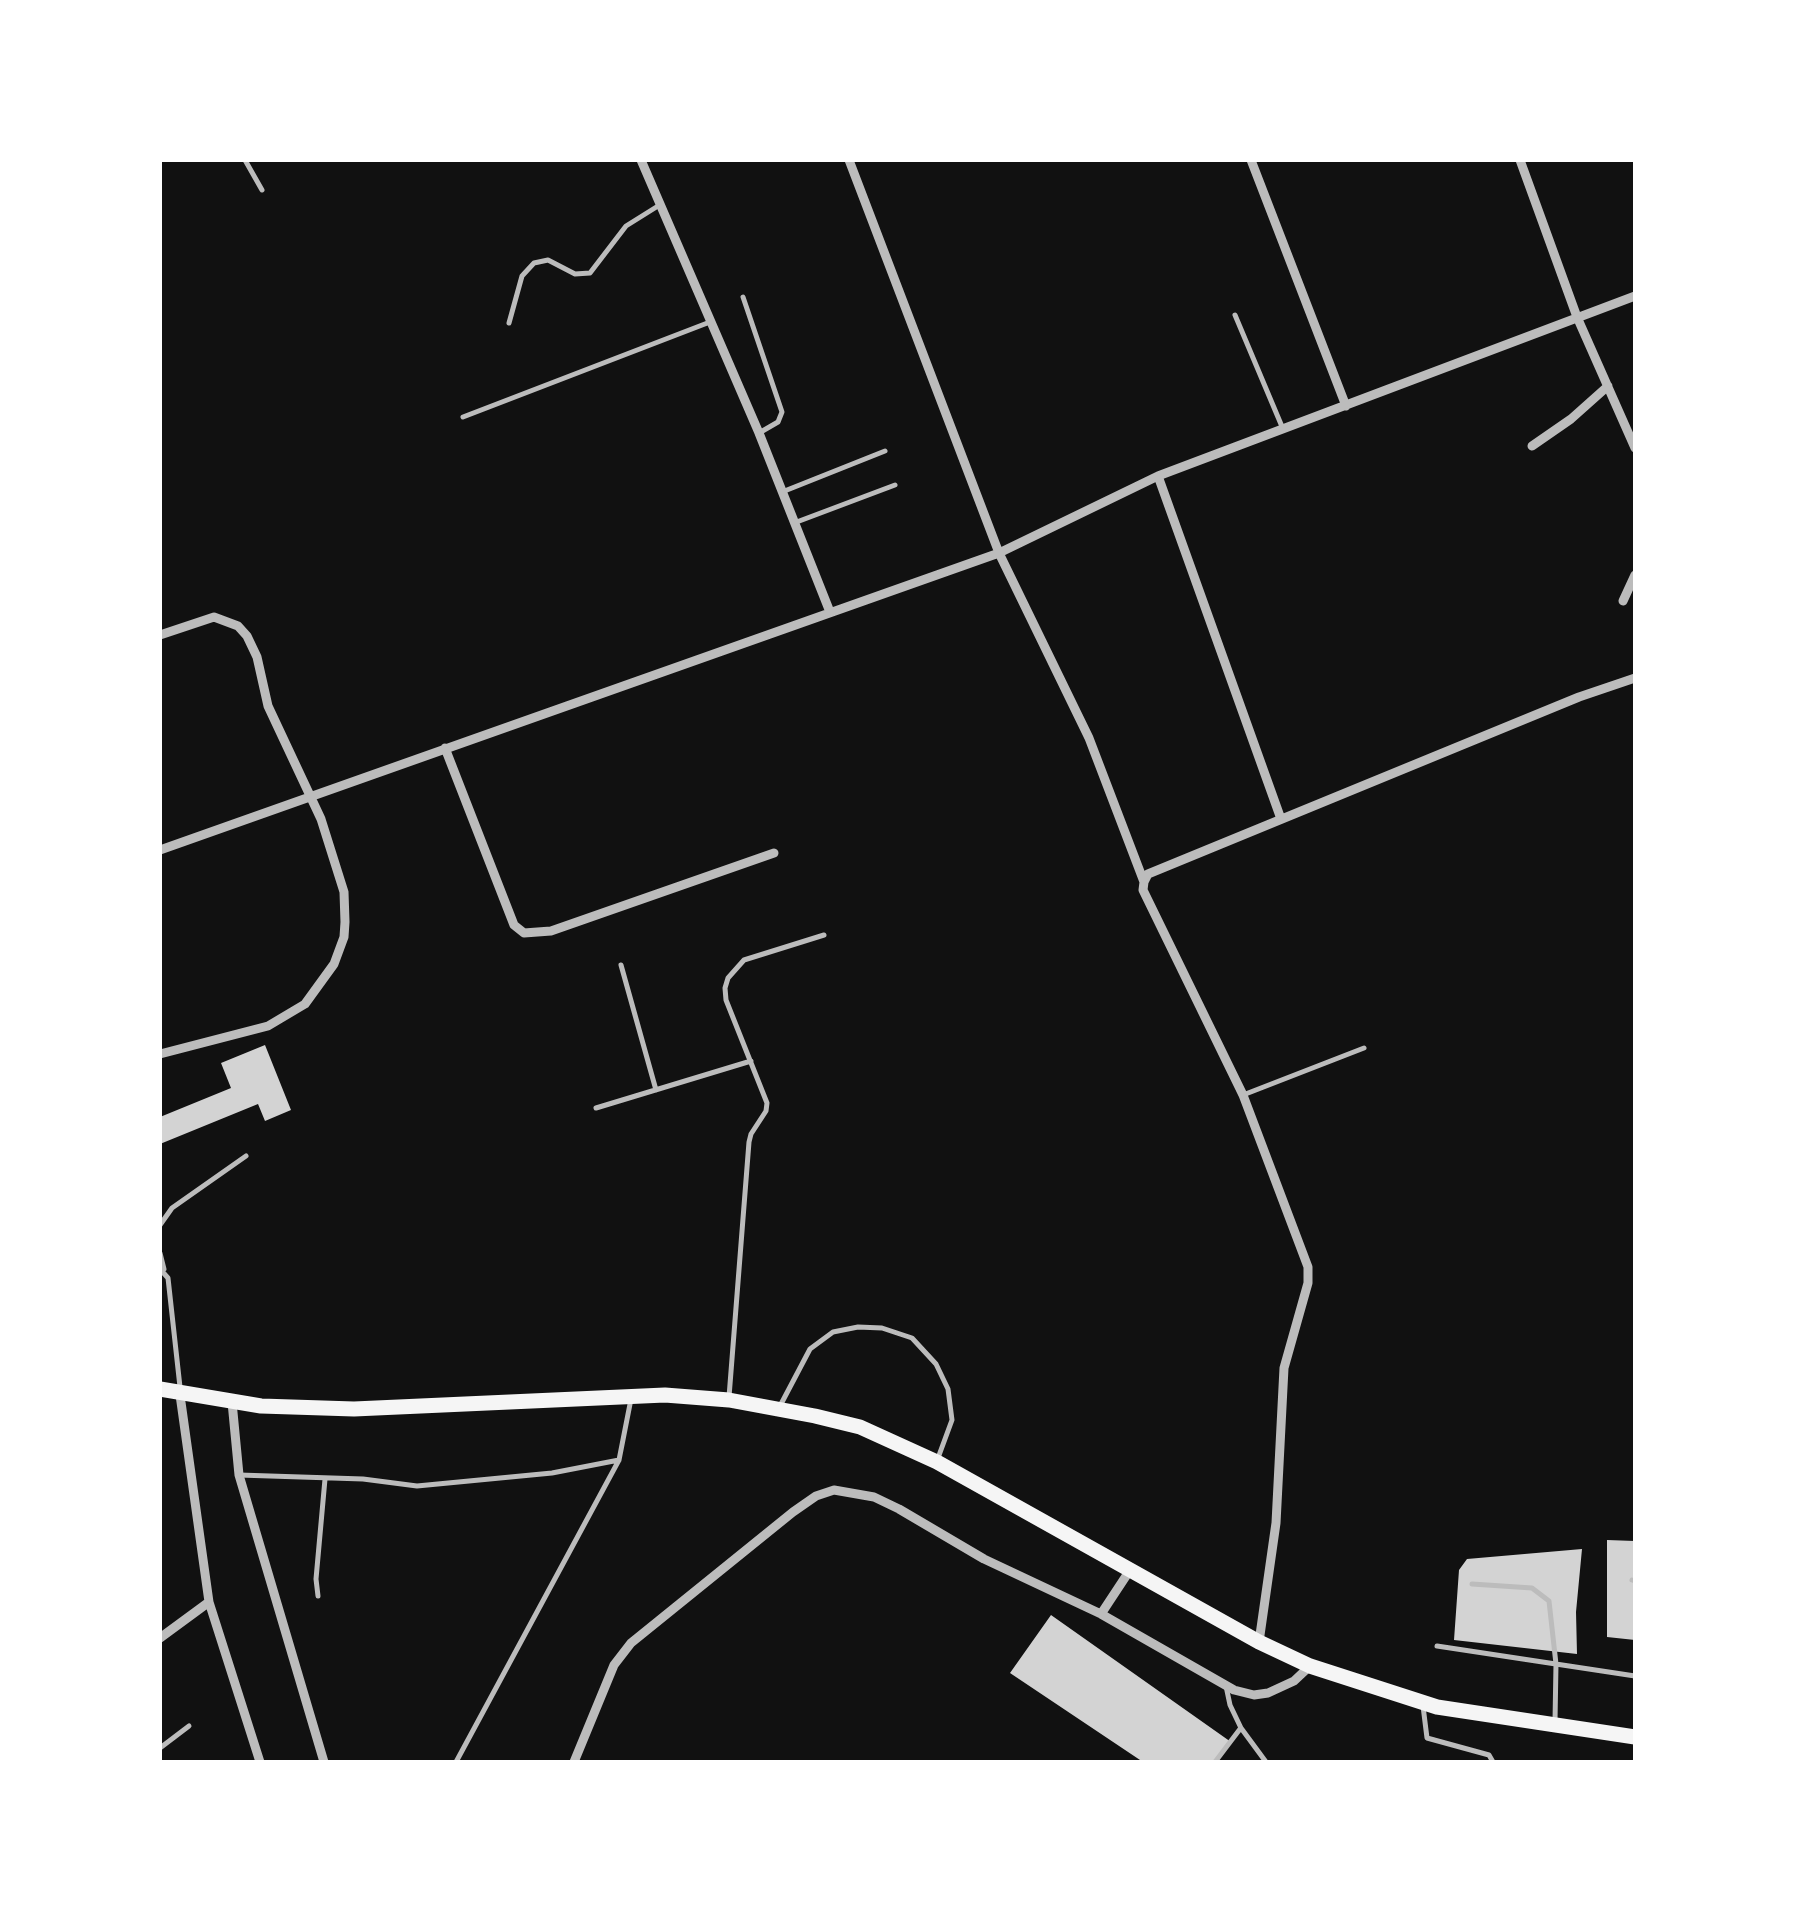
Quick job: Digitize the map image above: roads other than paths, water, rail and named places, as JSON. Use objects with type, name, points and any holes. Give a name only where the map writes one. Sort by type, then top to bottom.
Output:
[{"type":"highway","points":[[160,1389],[232,1402],[354,1408],[631,1396],[729,1400],[860,1428],[937,1462],[1259,1642],[1310,1666],[1423,1704],[1635,1738]]},
{"type":"street","points":[[641,160],[759,432],[830,612]]},
{"type":"street","points":[[849,160],[998,553],[1089,738],[1144,882]]},
{"type":"street","points":[[1251,160],[1346,406]]},
{"type":"street","points":[[1520,160],[1577,318],[1635,448]]},
{"type":"street","points":[[160,850],[998,553],[1158,476],[1635,296]]},
{"type":"street","points":[[1532,446],[1608,386]]},
{"type":"street","points":[[1158,476],[1281,819]]},
{"type":"street","points":[[1623,601],[1635,576]]},
{"type":"street","points":[[160,634],[214,617],[238,626],[257,657],[268,706],[321,819],[344,892],[344,938],[334,964],[305,1004],[268,1026],[160,1054]]},
{"type":"street","points":[[1259,1642],[1276,1524],[1284,1368],[1308,1283],[1308,1267],[1243,1095],[1143,890],[1144,882],[1148,874],[1635,678]]},
{"type":"street","points":[[445,748],[514,924],[524,934],[552,931],[774,853]]},
{"type":"street","points":[[180,1394],[209,1602],[260,1762]]},
{"type":"street","points":[[232,1402],[240,1475],[324,1762]]},
{"type":"street","points":[[574,1762],[604,1686],[631,1643],[794,1512],[816,1496],[834,1490],[874,1496],[984,1559],[1100,1614],[1226,1686],[1254,1695],[1268,1693],[1294,1681],[1310,1666]]},
{"type":"street","points":[[1100,1614],[1130,1570]]},
{"type":"street","points":[[160,1638],[209,1602]]},
{"type":"lane","points":[[245,160],[262,190]]},
{"type":"lane","points":[[509,323],[522,276],[534,263],[548,260],[575,274],[590,273],[626,226],[658,206]]},
{"type":"lane","points":[[743,296],[782,412],[778,422],[759,432]]},
{"type":"lane","points":[[1235,314],[1283,429]]},
{"type":"lane","points":[[463,417],[710,322]]},
{"type":"lane","points":[[782,492],[885,452]]},
{"type":"lane","points":[[794,523],[895,485]]},
{"type":"lane","points":[[729,1400],[750,1134],[766,1111],[763,1091],[726,1000],[728,978],[744,960],[824,934]]},
{"type":"lane","points":[[621,965],[656,1090]]},
{"type":"lane","points":[[1243,1095],[1364,1048]]},
{"type":"lane","points":[[596,1108],[751,1062]]},
{"type":"lane","points":[[160,1224],[172,1208],[246,1156]]},
{"type":"lane","points":[[160,1253],[162,1270],[168,1278],[180,1394]]},
{"type":"lane","points":[[778,1409],[810,1349],[833,1332],[882,1328],[912,1338],[936,1364],[948,1390],[952,1420],[937,1462]]},
{"type":"lane","points":[[456,1762],[619,1460],[631,1396]]},
{"type":"lane","points":[[240,1475],[362,1479],[417,1486],[552,1472],[619,1460]]},
{"type":"lane","points":[[318,1596],[325,1479]]},
{"type":"lane","points":[[1472,1584],[1532,1588],[1549,1602],[1556,1664],[1555,1725]]},
{"type":"lane","points":[[1437,1646],[1635,1676]]},
{"type":"lane","points":[[1226,1686],[1240,1728],[1266,1762]]},
{"type":"lane","points":[[1423,1704],[1427,1738],[1489,1754],[1493,1762]]},
{"type":"lane","points":[[160,1748],[189,1726]]},
{"type":"lane","points":[[1215,1762],[1240,1728]]}]
